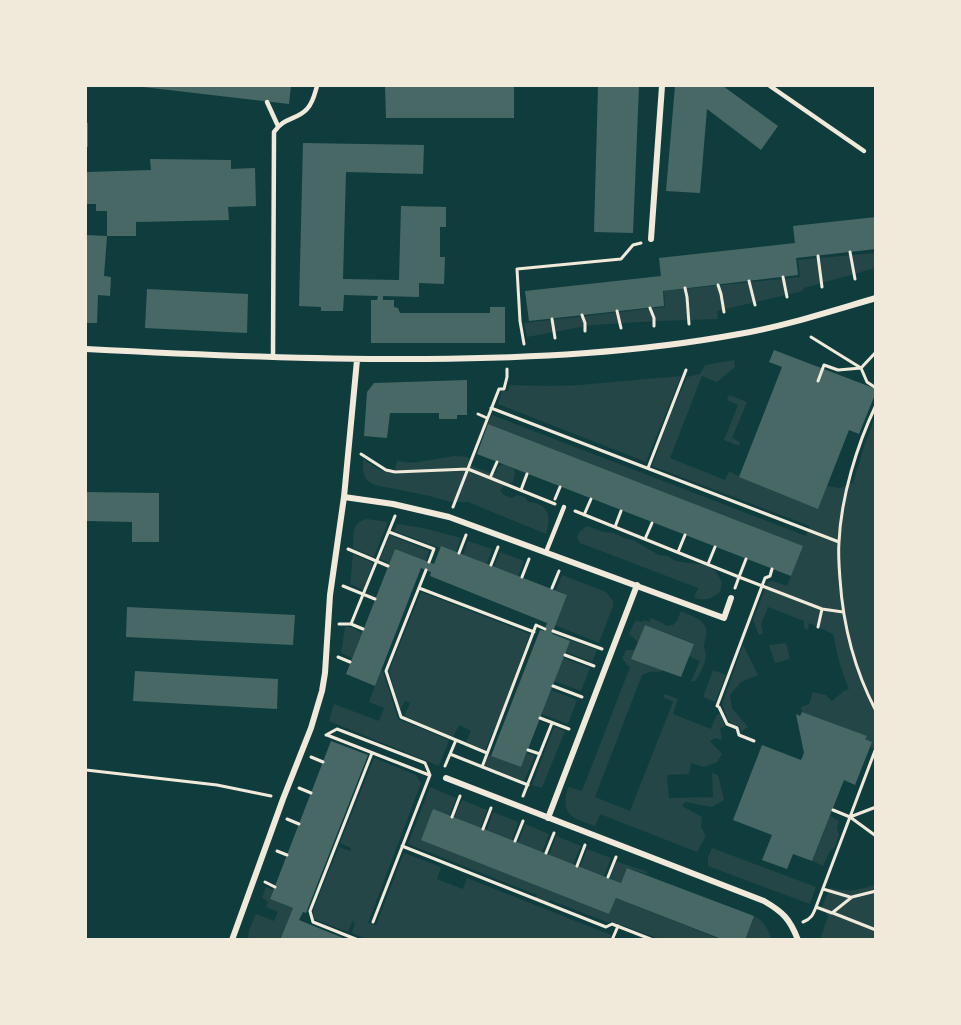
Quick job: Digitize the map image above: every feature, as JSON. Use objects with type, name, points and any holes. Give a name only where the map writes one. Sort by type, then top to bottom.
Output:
[{"type":"street","points":[[651,239],[662,86]]},
{"type":"street","points":[[86,349],[357,360],[525,357],[681,344],[742,334],[821,315],[876,298]]},
{"type":"street","points":[[232,939],[311,728],[322,691],[357,360]]},
{"type":"street","points":[[344,497],[449,517],[724,618],[731,598]]},
{"type":"street","points":[[548,818],[637,585]]},
{"type":"street","points":[[446,778],[764,901],[785,914],[798,939]]},
{"type":"lane","points":[[273,357],[274,132],[284,121],[307,110],[313,102],[317,86]]},
{"type":"lane","points":[[770,86],[778,88],[864,151]]},
{"type":"lane","points":[[267,102],[278,126]]},
{"type":"lane","points":[[546,552],[564,507]]},
{"type":"path","points":[[525,357],[517,269],[621,258],[633,245],[651,239]]},
{"type":"path","points":[[850,252],[855,279]]},
{"type":"path","points":[[818,256],[822,287]]},
{"type":"path","points":[[783,277],[787,297]]},
{"type":"path","points":[[749,281],[755,305]]},
{"type":"path","points":[[718,285],[724,312]]},
{"type":"path","points":[[685,288],[689,324]]},
{"type":"path","points":[[650,308],[654,326]]},
{"type":"path","points":[[617,311],[621,328]]},
{"type":"path","points":[[582,315],[585,331]]},
{"type":"path","points":[[552,319],[555,338]]},
{"type":"path","points":[[811,337],[861,368],[867,382],[876,388]]},
{"type":"path","points":[[818,381],[824,364],[838,370],[861,368],[876,352]]},
{"type":"path","points":[[449,517],[499,389],[504,389],[507,377],[507,358]]},
{"type":"path","points":[[648,468],[686,370]]},
{"type":"path","points":[[876,405],[853,465],[839,542],[843,612],[848,639],[856,667],[876,711]]},
{"type":"path","points":[[491,408],[839,542]]},
{"type":"path","points":[[478,414],[487,418]]},
{"type":"path","points":[[490,478],[497,462]]},
{"type":"path","points":[[521,490],[527,474]]},
{"type":"path","points":[[554,503],[560,487]]},
{"type":"path","points":[[584,515],[591,499]]},
{"type":"path","points":[[351,624],[399,506]]},
{"type":"path","points":[[615,527],[621,511]]},
{"type":"path","points":[[645,540],[652,523]]},
{"type":"path","points":[[459,553],[470,525]]},
{"type":"path","points":[[389,531],[434,549],[429,562]]},
{"type":"path","points":[[678,552],[685,535]]},
{"type":"path","points":[[491,566],[502,536]]},
{"type":"path","points":[[337,544],[388,566]]},
{"type":"path","points":[[708,564],[715,547]]},
{"type":"path","points":[[522,577],[533,548]]},
{"type":"path","points":[[552,588],[563,558]]},
{"type":"path","points":[[746,559],[740,577],[822,609],[843,612]]},
{"type":"path","points":[[754,741],[740,735],[737,728],[727,724],[717,706],[762,585],[765,578],[770,576],[772,569]]},
{"type":"path","points":[[426,570],[386,671],[401,717],[487,753]]},
{"type":"path","points":[[332,582],[375,599]]},
{"type":"path","points":[[419,588],[534,632]]},
{"type":"path","points":[[818,627],[822,609]]},
{"type":"path","points":[[328,624],[351,624],[363,629]]},
{"type":"path","points":[[482,767],[536,625],[545,629]]},
{"type":"path","points":[[553,631],[611,652]]},
{"type":"path","points":[[565,655],[604,670]]},
{"type":"path","points":[[553,686],[592,701]]},
{"type":"path","points":[[540,718],[580,734]]},
{"type":"path","points":[[519,807],[552,723]]},
{"type":"path","points":[[311,728],[430,776]]},
{"type":"path","points":[[326,735],[337,729],[403,754],[425,763],[430,776],[373,922]]},
{"type":"path","points":[[443,770],[456,740]]},
{"type":"path","points":[[793,926],[808,920],[813,914],[876,748]]},
{"type":"path","points":[[528,750],[540,754]]},
{"type":"path","points":[[358,939],[312,922],[310,911],[372,753]]},
{"type":"path","points":[[450,754],[528,785]]},
{"type":"path","points":[[86,770],[217,785],[283,799]]},
{"type":"path","points":[[452,817],[464,785]]},
{"type":"path","points":[[483,829],[496,797]]},
{"type":"path","points":[[850,816],[876,807]]},
{"type":"path","points":[[514,841],[527,810]]},
{"type":"path","points":[[832,810],[850,816],[876,836]]},
{"type":"path","points":[[546,853],[558,822]]},
{"type":"path","points":[[577,866],[590,834]]},
{"type":"path","points":[[402,846],[606,927],[612,924],[653,939]]},
{"type":"path","points":[[608,877],[620,846]]},
{"type":"path","points":[[823,890],[852,897]]},
{"type":"path","points":[[832,913],[852,897],[876,891]]},
{"type":"path","points":[[816,907],[876,930]]},
{"type":"path","points":[[612,939],[618,926]]},
{"type":"shaded area","points":[[875,253],[875,268],[804,288],[803,291],[717,311],[718,319],[592,325],[527,337],[524,323],[665,307],[664,291],[800,277],[798,260]]},
{"type":"shaded area","points":[[734,360],[735,367],[717,382],[702,376],[670,458],[725,480],[729,471],[818,508],[827,486],[840,488],[853,483],[875,417],[875,749],[870,747],[872,742],[865,739],[866,736],[802,712],[801,707],[809,704],[813,692],[826,695],[832,701],[849,689],[841,669],[833,634],[809,623],[808,630],[804,628],[804,621],[768,607],[761,624],[763,633],[759,635],[753,620],[768,582],[773,581],[787,586],[802,546],[488,424],[492,415],[806,536],[810,526],[652,466],[687,377],[700,374],[705,365]]},
{"type":"shaded area","points":[[681,376],[646,462],[498,404],[502,391],[508,391],[509,385],[579,385]]},
{"type":"shaded area","points":[[729,395],[747,402],[732,438],[740,442],[739,446],[724,440],[738,405],[727,400]]},
{"type":"shaded area","points":[[454,456],[468,457],[472,466],[490,473],[496,473],[497,468],[503,464],[514,469],[513,482],[504,486],[500,491],[511,498],[517,495],[525,497],[528,502],[544,508],[549,522],[546,534],[468,502],[451,502],[375,485],[368,481],[363,471],[363,459],[380,470],[398,475],[395,469],[397,461],[412,463]]},
{"type":"shaded area","points":[[367,519],[388,522],[374,557],[353,548],[356,526]]},
{"type":"shaded area","points":[[397,524],[461,538],[456,552],[394,531]]},
{"type":"shaded area","points":[[587,526],[633,540],[659,555],[708,567],[717,573],[722,583],[720,592],[708,599],[694,598],[698,588],[580,543],[577,537],[579,532]]},
{"type":"shaded area","points":[[390,535],[429,551],[426,561],[395,549],[389,563],[380,559]]},
{"type":"shaded area","points":[[468,541],[492,549],[487,564],[463,555]]},
{"type":"shaded area","points":[[500,552],[524,561],[518,576],[494,567]]},
{"type":"shaded area","points":[[353,554],[373,563],[363,590],[350,584]]},
{"type":"shaded area","points":[[562,575],[606,592],[613,601],[599,643],[555,625],[567,595],[556,590]]},
{"type":"shaded area","points":[[421,592],[530,634],[485,750],[466,742],[471,731],[459,725],[453,737],[404,716],[410,703],[405,701],[400,710],[389,671]]},
{"type":"shaded area","points":[[681,611],[701,621],[706,629],[704,645],[706,657],[695,681],[691,681],[700,661],[689,656],[693,643],[645,625],[638,642],[629,634],[635,621],[649,622],[651,618],[666,626],[673,625]]},
{"type":"shaded area","points":[[345,627],[351,627],[362,633],[352,658],[341,653]]},
{"type":"shaded area","points":[[552,633],[597,650],[592,662],[566,652]]},
{"type":"shaded area","points":[[786,643],[790,659],[775,663],[769,645]]},
{"type":"shaded area","points":[[743,645],[758,675],[741,682],[730,695],[732,708],[748,727],[741,732],[740,727],[727,719],[722,704]]},
{"type":"shaded area","points":[[626,650],[635,650],[664,670],[642,675],[595,797],[630,811],[673,702],[663,697],[665,694],[678,699],[673,714],[711,729],[717,715],[720,714],[725,726],[720,729],[722,738],[710,741],[722,754],[717,762],[704,767],[691,763],[689,774],[667,775],[669,798],[713,797],[712,773],[718,775],[724,800],[712,807],[685,802],[682,806],[702,817],[701,827],[706,836],[697,852],[600,814],[595,826],[574,817],[567,809],[565,803],[568,787],[582,791],[630,667],[622,658]]},
{"type":"shaded area","points":[[563,658],[590,668],[581,691],[554,681]]},
{"type":"shaded area","points":[[381,670],[398,719],[449,740],[439,766],[329,721],[334,704],[379,721],[384,708],[369,702]]},
{"type":"shaded area","points":[[713,670],[726,675],[715,702],[703,697]]},
{"type":"shaded area","points":[[551,690],[577,700],[568,724],[542,714]]},
{"type":"shaded area","points":[[554,727],[565,731],[542,788],[532,785]]},
{"type":"shaded area","points":[[527,753],[535,756],[524,781],[484,766],[489,755],[521,767]]},
{"type":"shaded area","points":[[374,758],[416,775],[421,783],[368,923],[376,925],[404,853],[441,867],[437,879],[463,889],[467,878],[611,935],[610,939],[367,939],[352,933],[355,923],[352,921],[348,932],[314,919],[313,910],[339,847],[350,851],[351,848],[340,843]]},
{"type":"shaded area","points":[[430,787],[456,798],[449,816],[609,914],[616,898],[722,940],[660,939],[610,921],[609,923],[550,900],[548,903],[536,898],[537,895],[408,844]]},
{"type":"shaded area","points":[[462,800],[487,810],[480,828],[454,818]]},
{"type":"shaded area","points":[[493,812],[518,822],[512,840],[487,830]]},
{"type":"shaded area","points":[[830,816],[839,821],[837,828],[839,835],[835,847],[830,851],[823,866],[812,861]]},
{"type":"shaded area","points":[[525,824],[549,834],[542,852],[518,843]]},
{"type":"shaded area","points":[[556,836],[581,846],[573,864],[549,855]]},
{"type":"shaded area","points":[[712,848],[816,887],[810,904],[708,866],[708,857]]},
{"type":"shaded area","points":[[587,849],[611,858],[604,876],[580,867]]},
{"type":"shaded area","points":[[616,862],[648,872],[647,874],[627,868],[621,883],[610,878]]},
{"type":"shaded area","points":[[875,884],[875,939],[821,940],[828,917],[822,907],[830,888],[853,890]]},
{"type":"shaded area","points":[[266,887],[273,890],[270,899],[293,908],[280,939],[248,939],[256,914],[274,921],[278,912],[266,907],[268,901],[262,898]]},
{"type":"shaded area","points":[[754,916],[763,923],[772,939],[745,940]]},
{"type":"building","points":[[143,86],[291,86],[289,104]]},
{"type":"building","points":[[385,86],[514,86],[514,118],[386,118]]},
{"type":"building","points":[[598,86],[639,86],[633,233],[594,232]]},
{"type":"building","points":[[675,86],[723,86],[778,126],[761,150],[707,109],[700,193],[666,191]]},
{"type":"building","points":[[86,123],[88,123],[88,147],[86,147]]},
{"type":"building","points":[[303,143],[424,145],[423,174],[346,172],[343,279],[399,280],[401,206],[446,207],[446,227],[440,227],[440,257],[445,257],[444,284],[419,283],[419,297],[383,296],[383,300],[394,300],[394,307],[398,308],[400,313],[490,313],[490,307],[505,307],[505,343],[371,343],[371,300],[377,300],[378,296],[344,295],[343,311],[321,311],[321,307],[299,306]]},
{"type":"building","points":[[150,159],[231,160],[231,169],[255,168],[256,206],[228,207],[229,220],[136,222],[136,236],[107,236],[107,211],[96,211],[96,204],[87,204],[87,172],[151,170]]},
{"type":"building","points":[[876,217],[876,249],[796,258],[798,275],[663,291],[664,306],[529,321],[525,291],[661,276],[659,258],[795,243],[793,226]]},
{"type":"building","points":[[86,235],[107,236],[104,276],[111,277],[110,296],[98,295],[97,323],[86,323]]},
{"type":"building","points":[[147,289],[248,294],[247,333],[145,328]]},
{"type":"building","points":[[774,350],[876,389],[859,434],[849,430],[818,509],[739,477],[782,367],[769,362]]},
{"type":"building","points":[[467,380],[467,415],[457,415],[457,419],[439,419],[439,413],[390,413],[387,438],[364,436],[367,392],[374,383]]},
{"type":"building","points":[[488,424],[803,546],[791,576],[477,454]]},
{"type":"building","points":[[86,492],[159,493],[159,542],[132,542],[132,522],[86,521]]},
{"type":"building","points":[[441,546],[567,595],[552,634],[570,641],[521,767],[491,756],[540,630],[544,631],[547,623],[430,576],[431,572],[421,568],[375,686],[346,674],[395,549],[434,564]]},
{"type":"building","points":[[127,607],[295,615],[293,645],[126,637]]},
{"type":"building","points":[[645,625],[694,644],[681,677],[631,659]]},
{"type":"building","points":[[135,671],[278,679],[277,709],[133,701]]},
{"type":"building","points":[[802,712],[867,736],[865,739],[872,742],[855,785],[844,780],[812,861],[793,854],[787,869],[762,860],[772,835],[733,820],[762,745],[801,760],[804,753],[796,714],[800,716]]},
{"type":"building","points":[[331,741],[368,755],[306,913],[303,912],[299,920],[348,940],[280,940],[293,908],[270,899]]},
{"type":"building","points":[[433,809],[621,883],[627,868],[754,916],[745,940],[724,940],[616,898],[609,914],[421,840]]}]
